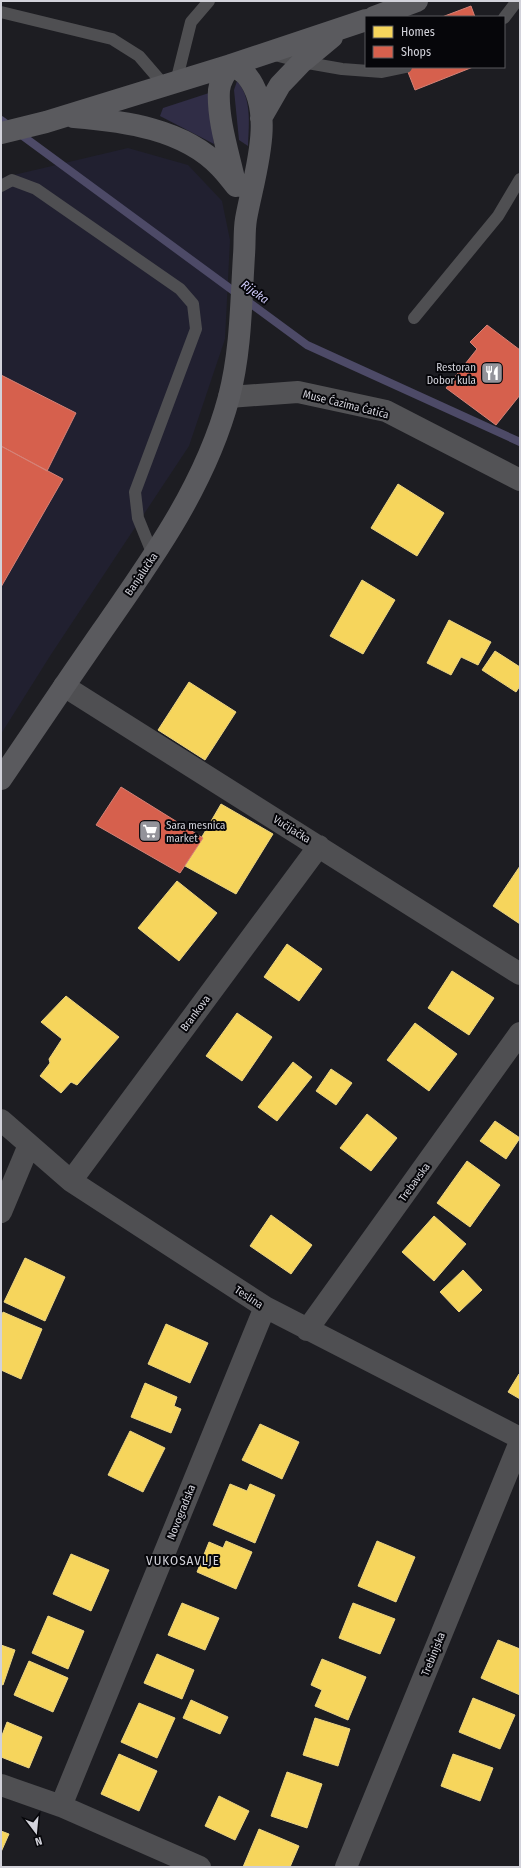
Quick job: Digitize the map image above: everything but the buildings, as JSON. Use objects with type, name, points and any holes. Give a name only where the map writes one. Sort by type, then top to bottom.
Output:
[{"type":"main road","points":[[377,16],[417,1]]},
{"type":"main road","points":[[1,133],[54,119],[170,84],[357,23]]},
{"type":"main road","points":[[261,118],[280,85],[302,62],[321,45],[357,23]]},
{"type":"main road","points":[[231,65],[247,75],[260,104],[261,118],[258,168],[246,225]]},
{"type":"main road","points":[[231,65],[223,76],[219,89],[219,106],[246,225]]},
{"type":"main road","points":[[54,119],[107,120],[142,126],[166,134],[187,144],[206,156],[219,166],[236,186]]},
{"type":"main road","name":"Banjalučka","points":[[1,779],[179,515],[204,466],[229,397],[238,349],[246,225]]},
{"type":"street","name":"Muse Ćazima Ćatića","points":[[229,397],[298,392],[386,411],[520,480]]},
{"type":"street","name":"Vučijačka","points":[[64,686],[520,974]]},
{"type":"street","name":"Brankova","points":[[71,1181],[319,846]]},
{"type":"street","name":"Trebavska","points":[[307,1330],[520,1033]]},
{"type":"street","name":"Teslina","points":[[1,1120],[71,1181],[264,1307],[520,1438]]},
{"type":"street","points":[[1,1212],[29,1145]]},
{"type":"street","name":"Novogradska","points":[[61,1806],[264,1307]]},
{"type":"street","name":"Trebinjska","points":[[346,1867],[520,1442]]},
{"type":"street","points":[[1,1785],[61,1806],[200,1867]]},
{"type":"lane","points":[[1,12],[112,39],[139,56],[170,84],[191,22],[209,1]]},
{"type":"lane","points":[[505,17],[517,1]]},
{"type":"lane","points":[[268,53],[302,62],[342,69],[382,72],[401,68]]},
{"type":"lane","points":[[414,318],[498,216],[520,179]]},
{"type":"lane","points":[[1,186],[12,180],[36,189],[180,289],[193,304],[196,329],[135,492],[138,518],[153,555]]},
{"type":"shaded area","points":[[237,81],[242,88],[247,103],[249,120],[248,146],[239,140],[234,90]]},
{"type":"shaded area","points":[[209,93],[214,144],[160,116],[163,108]]},
{"type":"shaded area","points":[[128,148],[188,165],[222,201],[230,240],[225,339],[189,446],[50,656],[1,734],[1,178]]},
{"type":"waterway","name":"Rijeka","points":[[1,120],[307,345],[520,442]]},
{"type":"place","name":"Restoran Dobor kula","points":[[492,373]]},
{"type":"place","name":"Sara mesnica market","points":[[150,831]]},
{"type":"district","name":"VUKOSAVLJE","points":[[183,1560]]}]
